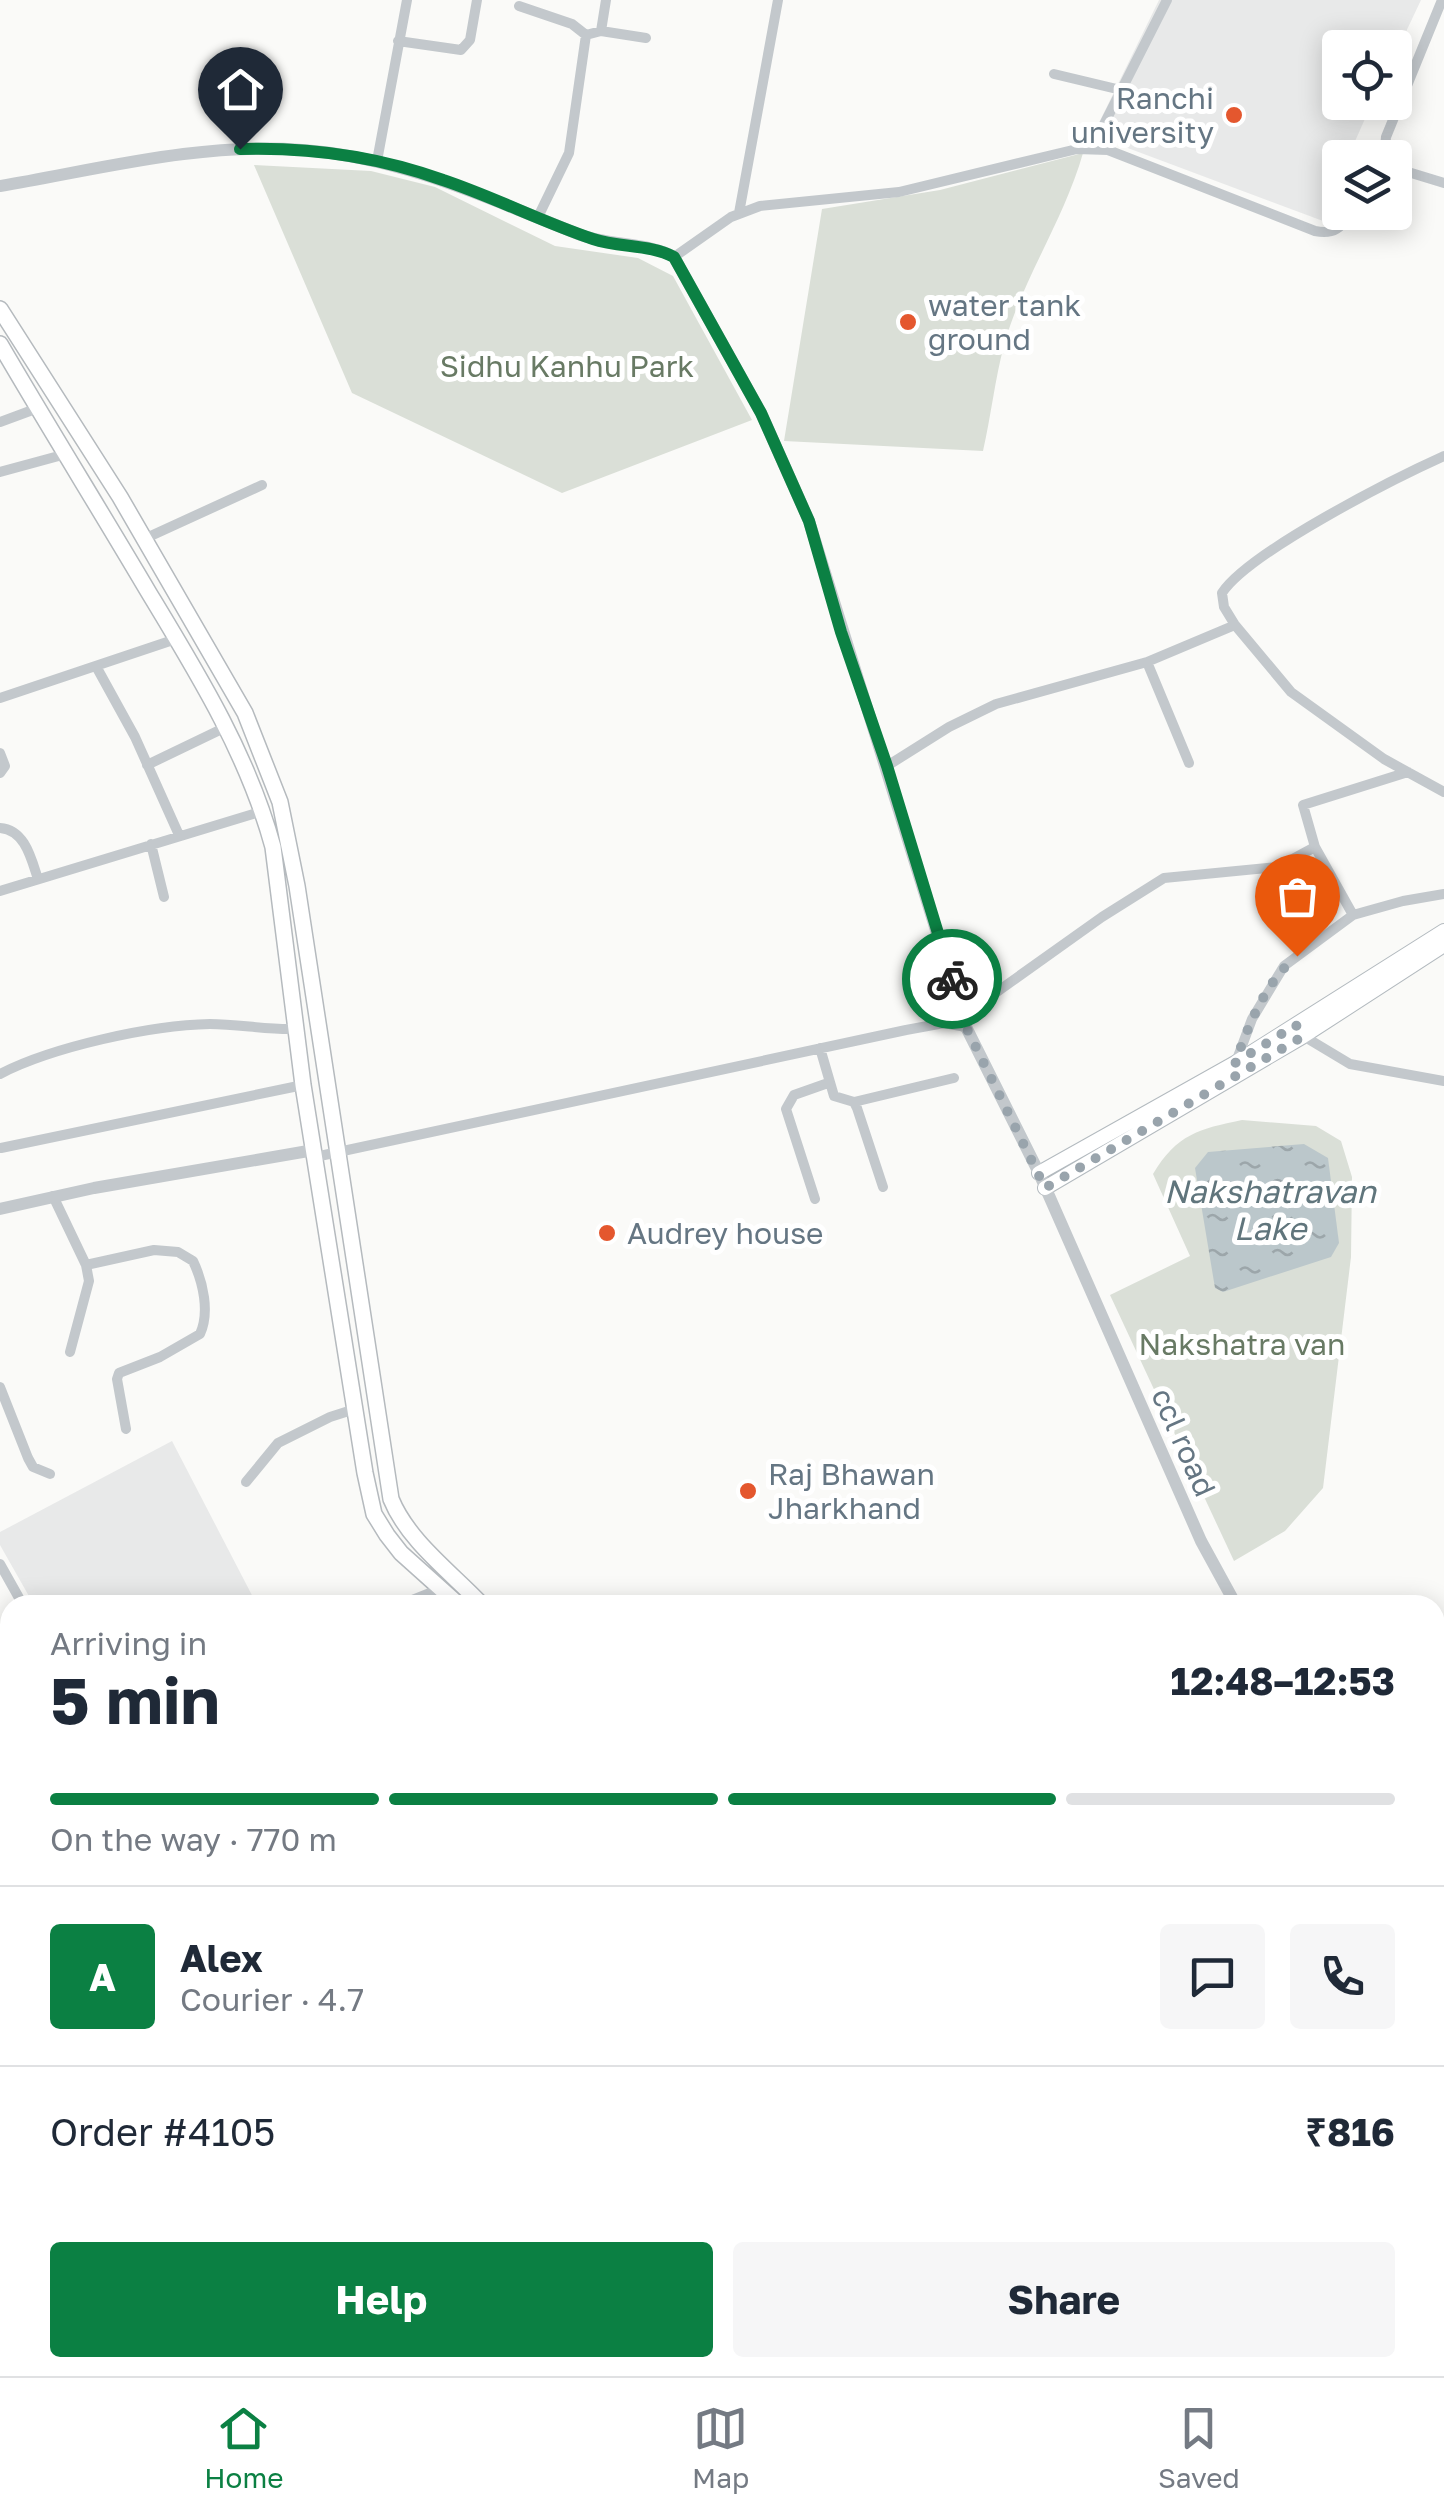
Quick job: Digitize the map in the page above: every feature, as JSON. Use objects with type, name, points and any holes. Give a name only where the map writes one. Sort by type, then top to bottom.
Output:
[{"type":"main road","points":[[0,309],[5,340],[38,408],[226,728],[263,811],[273,846],[303,1085],[374,1514],[401,1553],[447,1595]]},
{"type":"main road","points":[[5,340],[144,539],[245,713],[280,802],[297,886],[391,1499],[397,1513],[424,1546],[472,1595]]},
{"type":"main road","points":[[1042,1181],[1235,1063],[1299,1031],[1444,931]]},
{"type":"main road","points":[[1042,1181],[1444,945]]},
{"type":"street","points":[[378,161],[407,0]]},
{"type":"street","points":[[398,42],[461,50],[470,40],[477,0]]},
{"type":"street","points":[[602,31],[606,0]]},
{"type":"street","points":[[739,213],[778,0]]},
{"type":"street","points":[[1092,148],[1166,0]]},
{"type":"street","points":[[1386,140],[1442,0]]},
{"type":"street","points":[[519,6],[572,24],[586,35]]},
{"type":"street","points":[[586,35],[602,31],[646,38]]},
{"type":"street","points":[[538,218],[569,153],[586,35]]},
{"type":"street","points":[[1054,74],[1122,90]]},
{"type":"street","points":[[0,186],[218,150],[305,150],[378,161],[442,179],[598,241],[658,250],[674,257],[739,213],[760,206],[899,192],[1092,148],[1108,150],[1315,231],[1336,230]]},
{"type":"street","points":[[1412,173],[1444,183]]},
{"type":"street","name":"ccl road","points":[[674,257],[761,413],[796,486],[965,1022],[1042,1181],[1201,1542],[1229,1595]]},
{"type":"street","points":[[0,422],[38,408]]},
{"type":"street","points":[[0,472],[66,454]]},
{"type":"street","points":[[1444,456],[1404,474],[1296,536],[1231,578],[1222,593],[1224,607],[1235,625],[1291,692],[1384,759],[1444,792]]},
{"type":"street","points":[[144,539],[262,484]]},
{"type":"street","points":[[887,766],[949,727],[996,704],[1147,662],[1235,625]]},
{"type":"street","points":[[0,698],[176,639]]},
{"type":"street","points":[[1147,662],[1189,763]]},
{"type":"street","points":[[98,668],[179,835]]},
{"type":"street","points":[[147,765],[226,728]]},
{"type":"street","points":[[0,754],[5,766],[0,773]]},
{"type":"street","points":[[1354,915],[1315,848],[1303,804],[1408,772]]},
{"type":"street","points":[[0,891],[263,811]]},
{"type":"street","points":[[0,828],[14,832],[24,842],[38,879]]},
{"type":"street","points":[[151,844],[164,897]]},
{"type":"street","points":[[0,1209],[53,1196],[337,1151],[820,1048],[965,1022],[1102,917],[1164,878],[1278,867],[1315,848]]},
{"type":"street","points":[[1235,1063],[1252,1019],[1284,966],[1354,915],[1403,900],[1444,894]]},
{"type":"street","points":[[0,1074],[23,1063],[133,1034],[215,1024],[295,1029]]},
{"type":"street","points":[[1299,1031],[1350,1064],[1444,1081]]},
{"type":"street","points":[[820,1048],[834,1096],[854,1102],[954,1078]]},
{"type":"street","points":[[815,1198],[786,1108],[794,1095],[828,1082]]},
{"type":"street","points":[[2,1148],[303,1085]]},
{"type":"street","points":[[854,1102],[884,1187]]},
{"type":"street","points":[[53,1196],[86,1266],[89,1287],[70,1352]]},
{"type":"street","points":[[86,1266],[165,1250],[193,1261],[200,1280],[205,1318],[200,1334],[160,1357],[119,1373],[126,1429]]},
{"type":"street","points":[[0,1387],[28,1458],[33,1466],[50,1474]]},
{"type":"street","points":[[246,1482],[278,1443],[355,1409]]},
{"type":"street","points":[[0,1564],[17,1595]]},
{"type":"street","points":[[425,1595],[440,1589]]},
{"type":"shaded area","name":"Ranchi university","points":[[1159,0],[1421,0],[1407,30],[1322,30],[1322,120],[1364,120],[1356,140],[1322,140],[1322,221],[1093,135]]},
{"type":"shaded area","points":[[172,1441],[252,1595],[28,1595],[0,1545],[0,1532]]},
{"type":"green space","name":"water tank ground","points":[[1083,153],[1012,320],[983,451],[784,441],[822,209],[940,190]]},
{"type":"green space","name":"Sidhu Kanhu Park","points":[[254,165],[371,171],[435,187],[555,246],[638,258],[673,276],[752,420],[562,493],[352,393]]},
{"type":"green space","name":"Nakshatra van","points":[[1242,1120],[1316,1126],[1341,1141],[1352,1177],[1351,1257],[1323,1488],[1285,1531],[1234,1561],[1110,1295],[1190,1256],[1153,1174],[1171,1150],[1190,1135]]},
{"type":"water","name":"Nakshatravan Lake","points":[[1304,1144],[1328,1158],[1339,1243],[1331,1257],[1223,1292],[1215,1288],[1195,1168],[1208,1152]]},
{"type":"way so far","points":[[952,979],[966,1027],[1045,1188],[1302,1037],[1296,1025],[1235,1063],[1252,1019],[1284,966],[1297,956]]},
{"type":"place","name":"Ranchi university","points":[[1234,115]]},
{"type":"place","name":"water tank ground","points":[[908,322]]},
{"type":"place","name":"Audrey house","points":[[607,1233]]},
{"type":"place","name":"Raj Bhawan Jharkhand","points":[[748,1491]]},
{"type":"route","points":[[240,149],[305,150],[378,161],[442,179],[598,241],[658,250],[674,257],[761,413],[796,486],[952,979]]}]
